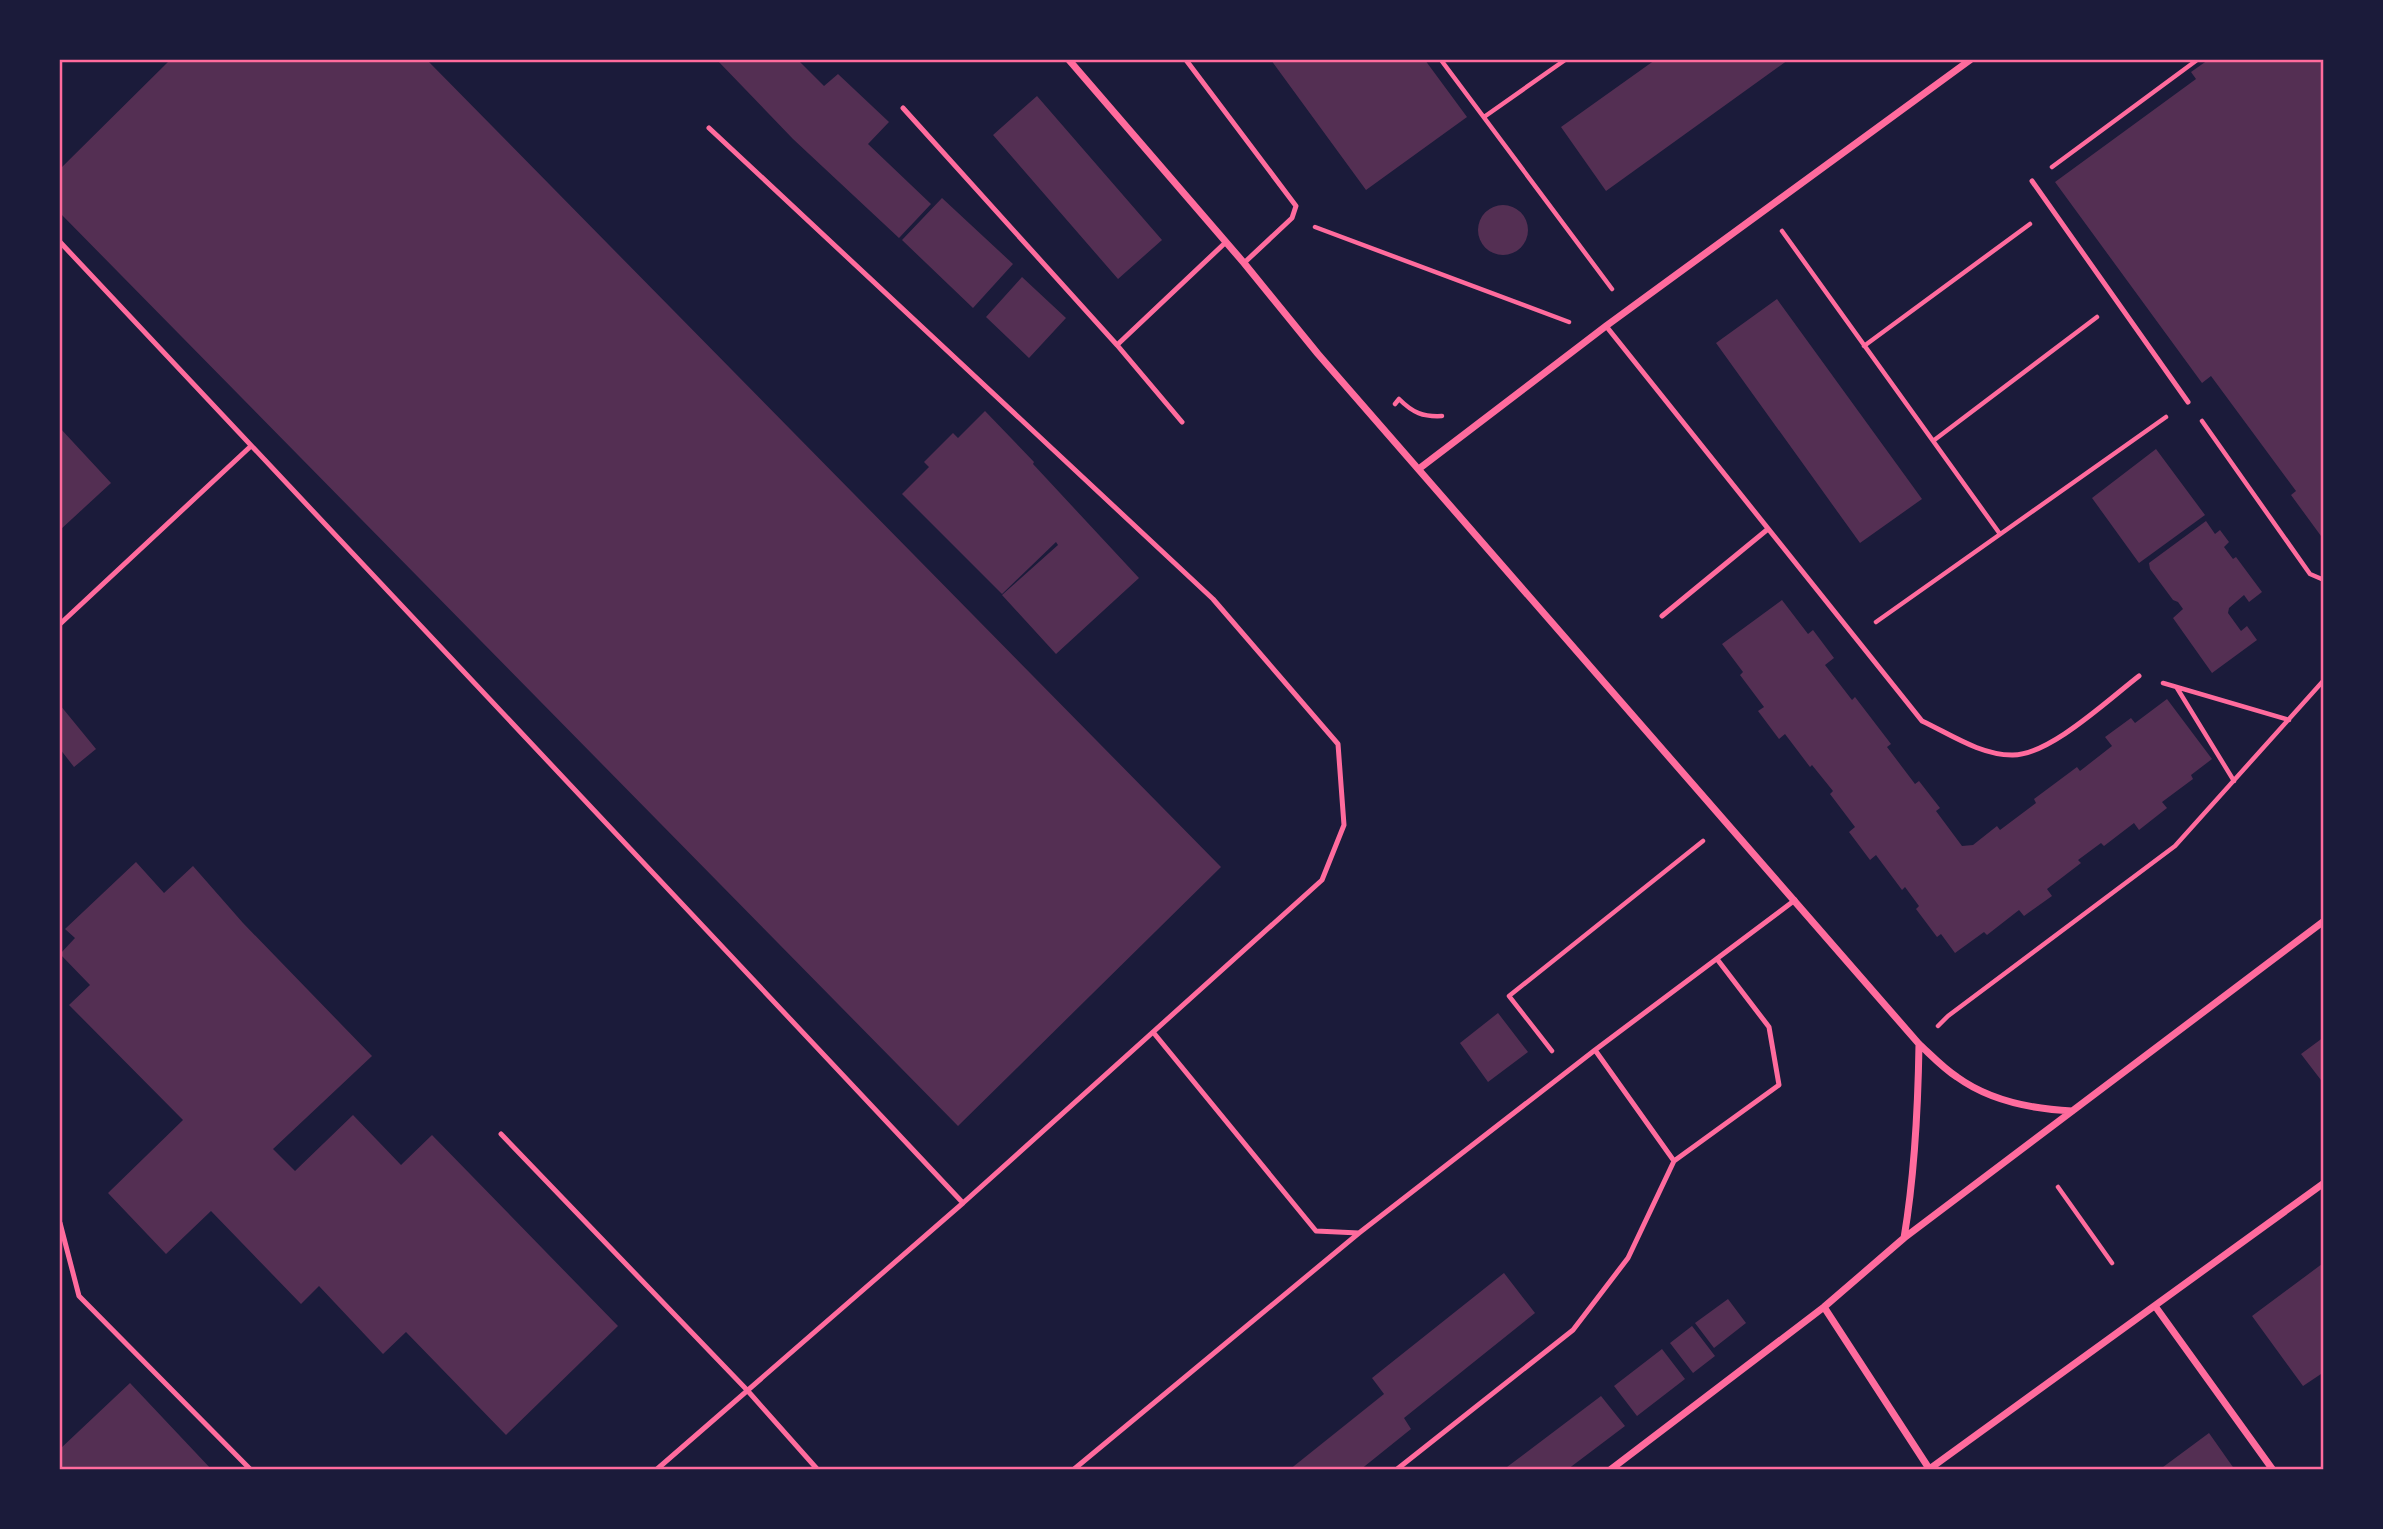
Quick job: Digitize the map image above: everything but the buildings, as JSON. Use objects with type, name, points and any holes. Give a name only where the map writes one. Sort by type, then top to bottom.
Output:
[{"type":"street","points":[[1069,60],[1244,262],[1318,354],[1919,1044],[1957,1078],[2004,1101],[2036,1109],[2071,1111]]},
{"type":"street","points":[[1420,468],[1606,326],[1970,60]]},
{"type":"street","points":[[1610,1469],[1824,1307],[1904,1238],[2323,921]]},
{"type":"street","points":[[1904,1238],[1913,1187],[1917,1139],[1919,1044]]},
{"type":"street","points":[[1824,1307],[1929,1469],[2323,1184]]},
{"type":"street","points":[[2155,1306],[2273,1469]]},
{"type":"lane","points":[[1186,60],[1297,206],[1292,218],[1244,262]]},
{"type":"lane","points":[[903,108],[1117,345],[1182,422]]},
{"type":"lane","points":[[656,1469],[963,1203],[1322,880],[1344,825],[1338,744],[1213,599],[709,128]]},
{"type":"lane","points":[[2032,181],[2188,402]]},
{"type":"lane","points":[[60,242],[963,1203]]},
{"type":"lane","points":[[1117,345],[1226,242]]},
{"type":"lane","points":[[1606,326],[1922,721],[1979,749],[2014,755],[2051,744],[2139,676]]},
{"type":"lane","points":[[60,624],[251,446]]},
{"type":"lane","points":[[1662,616],[1768,529]]},
{"type":"lane","points":[[1073,1469],[1359,1233],[1567,1071],[1795,900]]},
{"type":"lane","points":[[1396,1469],[1573,1330],[1628,1258],[1674,1161],[1779,1085],[1769,1027],[1717,959]]},
{"type":"lane","points":[[1153,1032],[1316,1231],[1359,1233]]},
{"type":"lane","points":[[1595,1050],[1674,1161]]},
{"type":"lane","points":[[501,1134],[818,1469]]},
{"type":"lane","points":[[60,1223],[79,1296],[251,1469]]},
{"type":"path","points":[[1441,60],[1628,310]]},
{"type":"path","points":[[1484,117],[1565,60]]},
{"type":"path","points":[[2032,181],[2197,60]]},
{"type":"path","points":[[1766,209],[2000,534]]},
{"type":"path","points":[[1864,346],[2051,209]]},
{"type":"path","points":[[1292,218],[1570,322],[1561,330]]},
{"type":"path","points":[[1933,441],[2117,302]]},
{"type":"path","points":[[1378,421],[1399,399],[1414,412],[1425,417],[1446,415]]},
{"type":"path","points":[[1855,637],[2188,402],[2309,574],[2323,580]]},
{"type":"path","points":[[2139,676],[2289,720]]},
{"type":"path","points":[[1948,1016],[2175,846],[2323,680]]},
{"type":"path","points":[[2176,687],[2234,781]]},
{"type":"path","points":[[1567,1071],[1509,996],[1703,841]]},
{"type":"path","points":[[2058,1187],[2112,1263]]}]
